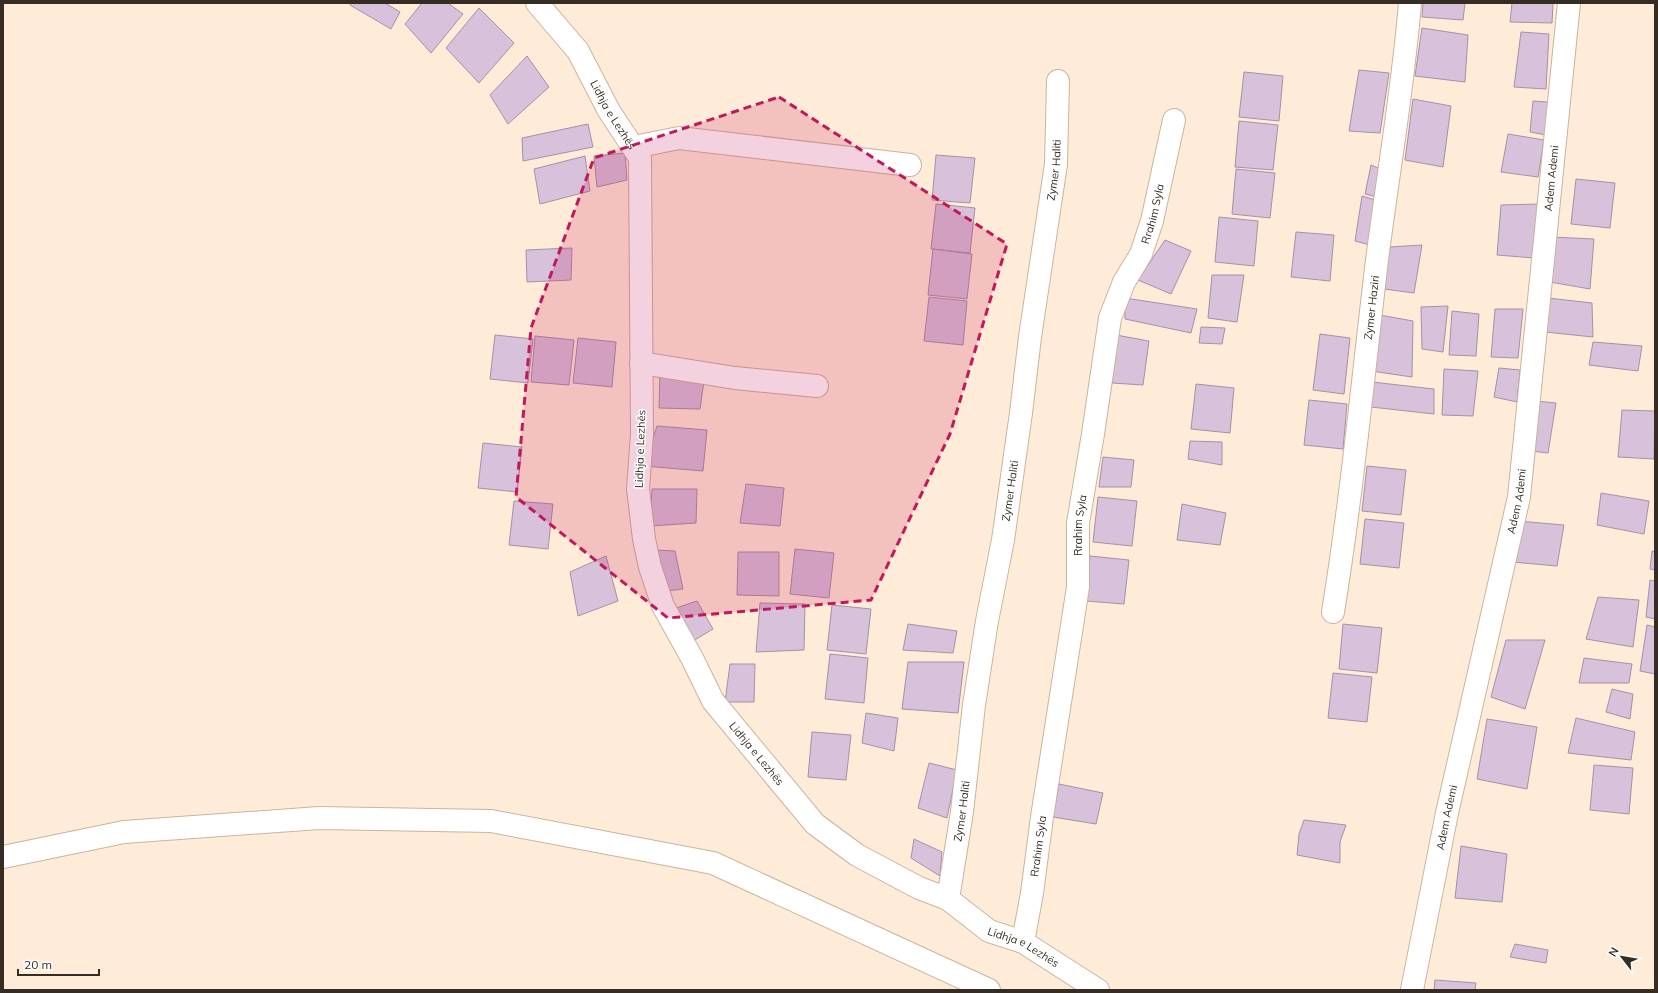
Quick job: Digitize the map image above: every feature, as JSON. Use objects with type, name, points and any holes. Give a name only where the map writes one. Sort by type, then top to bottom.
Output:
[{"type":"street","name":"Lidhja e Lezhës","points":[[538,3],[578,51],[609,111],[640,158],[642,434],[638,489],[644,539],[650,567],[663,606],[692,658],[712,701],[814,824],[857,855],[919,888],[948,899],[989,930],[1023,942],[1098,990]]},
{"type":"street","name":"Zymer Haziri","points":[[1333,612],[1345,540],[1383,209],[1406,51],[1410,3]]},
{"type":"street","name":"Adem Ademi","points":[[1412,990],[1447,813],[1518,497],[1569,3]]},
{"type":"street","name":"Zymer Haliti","points":[[948,899],[962,812],[974,705],[987,621],[1003,540],[1030,337],[1056,164],[1058,81]]},
{"type":"street","name":"Rrahim Syla","points":[[1023,942],[1032,893],[1042,817],[1078,587],[1078,523],[1110,318],[1124,282],[1141,254],[1152,221],[1174,120]]},
{"type":"street","points":[[634,148],[679,138],[910,165]]},
{"type":"street","points":[[641,363],[735,378],[817,386]]},
{"type":"street","points":[[3,857],[124,832],[319,818],[491,821],[713,863],[989,990]]},
{"type":"highlighted area","points":[[779,97],[1007,244],[950,434],[871,600],[668,618],[516,497],[531,328],[594,158]]},
{"type":"building","points":[[351,3],[385,3],[400,12],[391,29],[350,5]]},
{"type":"building","points":[[422,3],[448,3],[463,14],[431,53],[405,24]]},
{"type":"building","points":[[1423,3],[1465,3],[1463,20],[1422,17]]},
{"type":"building","points":[[1512,3],[1553,3],[1552,23],[1510,22]]},
{"type":"building","points":[[479,8],[514,43],[479,83],[446,48]]},
{"type":"building","points":[[1422,28],[1468,35],[1465,82],[1415,76]]},
{"type":"building","points":[[1521,32],[1549,34],[1546,89],[1514,87]]},
{"type":"building","points":[[527,56],[549,87],[508,124],[490,95]]},
{"type":"building","points":[[1359,70],[1389,73],[1380,133],[1349,131]]},
{"type":"building","points":[[1244,72],[1283,76],[1279,121],[1239,117]]},
{"type":"building","points":[[1413,99],[1451,106],[1443,167],[1405,160]]},
{"type":"building","points":[[1533,101],[1548,102],[1546,135],[1530,132]]},
{"type":"building","points":[[1239,121],[1278,125],[1273,170],[1235,167]]},
{"type":"building","points":[[588,124],[593,147],[523,161],[522,138]]},
{"type":"building","points":[[1508,134],[1544,140],[1538,177],[1501,172]]},
{"type":"building","points":[[625,153],[627,180],[597,187],[594,156]]},
{"type":"building","points":[[936,155],[975,158],[970,203],[932,200]]},
{"type":"building","points":[[585,156],[590,191],[540,204],[534,169]]},
{"type":"building","points":[[1371,165],[1383,170],[1381,198],[1365,194]]},
{"type":"building","points":[[1236,169],[1275,173],[1270,218],[1232,214]]},
{"type":"building","points":[[1576,179],[1615,183],[1610,228],[1571,224]]},
{"type":"building","points":[[1362,196],[1379,201],[1374,246],[1355,241]]},
{"type":"building","points":[[936,204],[975,208],[970,253],[931,249]]},
{"type":"building","points":[[1539,204],[1534,258],[1497,255],[1501,205]]},
{"type":"building","points":[[1219,217],[1258,221],[1254,266],[1215,262]]},
{"type":"building","points":[[1296,232],[1334,235],[1330,281],[1291,277]]},
{"type":"building","points":[[1552,237],[1594,239],[1590,289],[1550,282]]},
{"type":"building","points":[[1165,240],[1191,251],[1171,294],[1138,280]]},
{"type":"building","points":[[1422,245],[1414,293],[1384,289],[1390,247]]},
{"type":"building","points":[[572,248],[571,280],[527,282],[526,250]]},
{"type":"building","points":[[933,249],[972,254],[967,299],[928,295]]},
{"type":"building","points":[[1212,275],[1244,275],[1237,322],[1208,318]]},
{"type":"building","points":[[929,297],[967,301],[963,345],[924,341]]},
{"type":"building","points":[[1125,298],[1197,309],[1191,333],[1125,319]]},
{"type":"building","points":[[1548,298],[1592,303],[1593,337],[1545,332]]},
{"type":"building","points":[[1448,306],[1443,352],[1422,349],[1421,307]]},
{"type":"building","points":[[1495,309],[1523,309],[1518,358],[1491,357]]},
{"type":"building","points":[[1452,311],[1479,314],[1476,356],[1449,355]]},
{"type":"building","points":[[1374,314],[1413,321],[1412,377],[1371,371]]},
{"type":"building","points":[[1201,327],[1225,328],[1222,344],[1199,343]]},
{"type":"building","points":[[1320,334],[1350,338],[1344,394],[1313,390]]},
{"type":"building","points":[[495,335],[533,339],[528,383],[490,379]]},
{"type":"building","points":[[1116,335],[1149,341],[1143,385],[1112,383]]},
{"type":"building","points":[[535,336],[574,340],[569,385],[531,382]]},
{"type":"building","points":[[578,338],[616,342],[612,387],[573,383]]},
{"type":"building","points":[[1593,342],[1642,346],[1638,371],[1589,365]]},
{"type":"building","points":[[1499,368],[1520,370],[1517,402],[1494,397]]},
{"type":"building","points":[[1444,369],[1478,371],[1473,416],[1442,415]]},
{"type":"building","points":[[660,372],[704,381],[700,409],[659,408]]},
{"type":"building","points":[[1372,382],[1434,389],[1434,414],[1371,407]]},
{"type":"building","points":[[1196,384],[1234,388],[1230,433],[1191,429]]},
{"type":"building","points":[[1309,400],[1347,404],[1343,449],[1304,445]]},
{"type":"building","points":[[1535,401],[1556,403],[1548,453],[1531,451]]},
{"type":"building","points":[[1622,410],[1655,411],[1654,459],[1618,457]]},
{"type":"building","points":[[657,426],[707,430],[703,471],[644,466]]},
{"type":"building","points":[[1190,441],[1222,442],[1222,465],[1188,459]]},
{"type":"building","points":[[483,443],[522,447],[517,492],[478,488]]},
{"type":"building","points":[[1103,457],[1134,460],[1131,487],[1099,487]]},
{"type":"building","points":[[1367,466],[1406,470],[1401,515],[1362,511]]},
{"type":"building","points":[[746,484],[784,488],[780,526],[740,523]]},
{"type":"building","points":[[652,489],[697,489],[696,523],[650,526]]},
{"type":"building","points":[[1601,493],[1649,501],[1644,534],[1597,525]]},
{"type":"building","points":[[1098,497],[1137,501],[1132,546],[1093,542]]},
{"type":"building","points":[[514,501],[553,504],[548,549],[509,545]]},
{"type":"building","points":[[1182,504],[1226,513],[1220,545],[1177,540]]},
{"type":"building","points":[[1365,519],[1404,523],[1399,568],[1360,564]]},
{"type":"building","points":[[1518,521],[1564,525],[1557,566],[1512,562]]},
{"type":"building","points":[[795,549],[834,553],[829,598],[790,594]]},
{"type":"building","points":[[656,550],[675,551],[683,589],[667,591]]},
{"type":"building","points":[[1652,551],[1655,552],[1655,570],[1650,569]]},
{"type":"building","points":[[738,552],[779,552],[779,596],[737,595]]},
{"type":"building","points":[[606,556],[618,601],[578,616],[570,572]]},
{"type":"building","points":[[1090,556],[1129,560],[1124,604],[1086,601]]},
{"type":"building","points":[[1650,580],[1655,581],[1655,619],[1646,617]]},
{"type":"building","points":[[1598,597],[1639,600],[1633,647],[1586,639]]},
{"type":"building","points":[[697,601],[713,629],[693,641],[673,609]]},
{"type":"building","points":[[760,603],[805,604],[804,650],[756,652]]},
{"type":"building","points":[[832,605],[871,609],[866,654],[827,650]]},
{"type":"building","points":[[908,624],[957,631],[953,653],[903,650]]},
{"type":"building","points":[[1343,624],[1382,628],[1377,673],[1339,669]]},
{"type":"building","points":[[1647,625],[1655,627],[1655,674],[1640,671]]},
{"type":"building","points":[[1506,640],[1545,640],[1525,709],[1491,697]]},
{"type":"building","points":[[830,654],[868,658],[864,703],[825,699]]},
{"type":"building","points":[[1584,658],[1632,664],[1629,683],[1579,683]]},
{"type":"building","points":[[908,662],[964,662],[958,713],[902,709]]},
{"type":"building","points":[[730,664],[755,664],[754,702],[725,702]]},
{"type":"building","points":[[1333,673],[1372,677],[1367,722],[1328,718]]},
{"type":"building","points":[[1612,689],[1633,694],[1630,719],[1606,712]]},
{"type":"building","points":[[866,713],[898,718],[894,751],[862,743]]},
{"type":"building","points":[[1576,718],[1635,732],[1631,760],[1568,753]]},
{"type":"building","points":[[1487,719],[1537,727],[1527,789],[1477,779]]},
{"type":"building","points":[[812,732],[851,735],[846,780],[808,777]]},
{"type":"building","points":[[929,763],[957,770],[947,818],[918,808]]},
{"type":"building","points":[[1594,765],[1633,768],[1629,814],[1590,810]]},
{"type":"building","points":[[1059,784],[1103,793],[1096,824],[1053,817]]},
{"type":"building","points":[[1304,820],[1346,825],[1340,842],[1340,863],[1297,855],[1299,834]]},
{"type":"building","points":[[914,839],[942,852],[940,876],[911,858]]},
{"type":"building","points":[[1461,846],[1507,854],[1502,902],[1455,898]]},
{"type":"building","points":[[1515,944],[1548,950],[1546,963],[1510,957]]},
{"type":"building","points":[[1435,980],[1476,983],[1475,990],[1434,990]]}]
